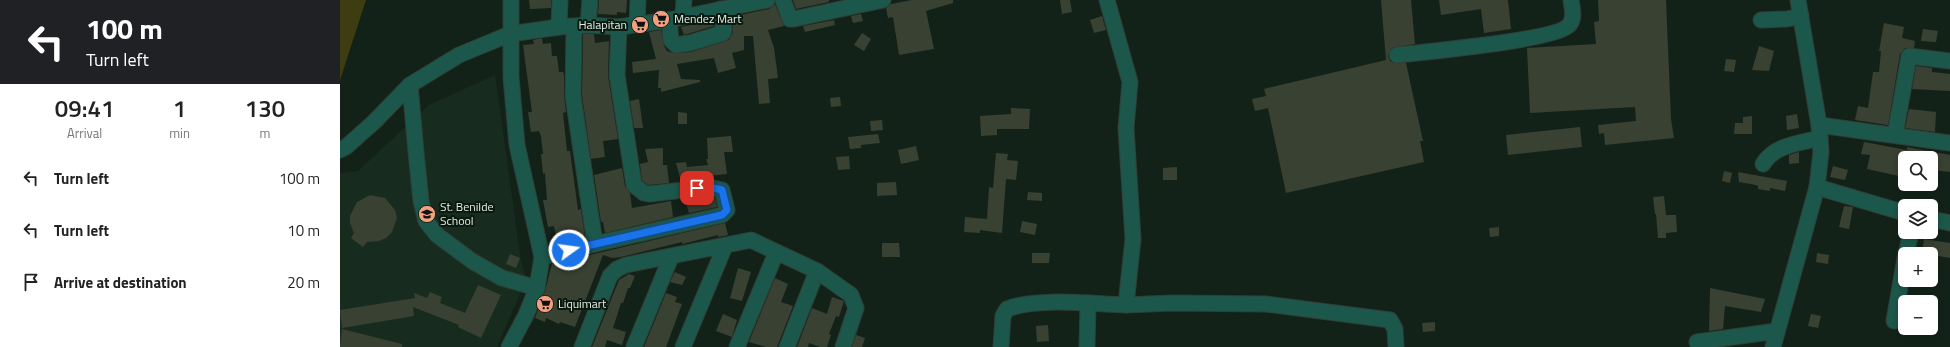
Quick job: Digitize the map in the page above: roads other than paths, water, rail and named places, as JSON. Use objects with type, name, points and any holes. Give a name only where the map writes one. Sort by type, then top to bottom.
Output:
[{"type":"street","points":[[510,347],[538,288],[542,257],[517,145],[511,77],[511,0]]},
{"type":"street","points":[[559,27],[560,0]]},
{"type":"street","points":[[590,0],[581,26],[573,96],[595,244]]},
{"type":"street","points":[[637,24],[638,0]]},
{"type":"street","points":[[683,16],[684,0]]},
{"type":"street","points":[[340,150],[346,147],[374,122],[410,85],[459,55],[510,34],[559,27],[620,27],[669,20],[726,6],[767,0]]},
{"type":"street","points":[[783,0],[790,19],[883,0]]},
{"type":"street","points":[[1107,0],[1130,82],[1126,128],[1134,239],[1126,305]]},
{"type":"street","points":[[1397,55],[1516,41],[1563,30],[1570,24],[1573,15],[1571,0]]},
{"type":"street","points":[[1773,347],[1817,187],[1821,152],[1820,131],[1798,0]]},
{"type":"street","points":[[669,20],[671,40],[676,45],[690,43],[723,33],[726,6]]},
{"type":"street","points":[[1761,20],[1787,19],[1801,16]]},
{"type":"street","points":[[542,257],[722,215],[727,210],[722,190],[709,187],[649,194],[644,193],[634,185],[617,75],[620,27]]},
{"type":"street","points":[[1894,134],[1909,56],[1950,61]]},
{"type":"street","points":[[410,85],[421,201],[426,221],[437,235],[472,261],[502,278],[538,288]]},
{"type":"street","points":[[1764,164],[1768,157],[1778,149],[1820,131],[1894,134],[1950,143]]},
{"type":"street","points":[[1817,187],[1898,211]]},
{"type":"street","points":[[1938,220],[1950,223]]},
{"type":"street","points":[[582,347],[610,276],[617,269],[626,265],[750,240],[817,271],[851,296],[856,308],[843,347]]},
{"type":"street","points":[[683,347],[725,246]]},
{"type":"street","points":[[737,347],[776,253]]},
{"type":"street","points":[[634,347],[671,257]]},
{"type":"street","points":[[787,347],[817,271]]},
{"type":"street","points":[[1894,321],[1900,287]]},
{"type":"street","points":[[1001,347],[1003,316],[1007,308],[1018,304],[1126,305],[1172,303],[1266,304],[1390,320],[1395,329],[1396,347]]},
{"type":"street","points":[[1087,347],[1088,304]]},
{"type":"street","points":[[1697,342],[1777,331]]},
{"type":"place","name":"Mendez Mart","points":[[661,19]]},
{"type":"place","name":"Halapitan","points":[[640,25]]},
{"type":"place","name":"St. Benilde School","points":[[427,214]]},
{"type":"place","name":"Liquimart","points":[[545,304]]}]
